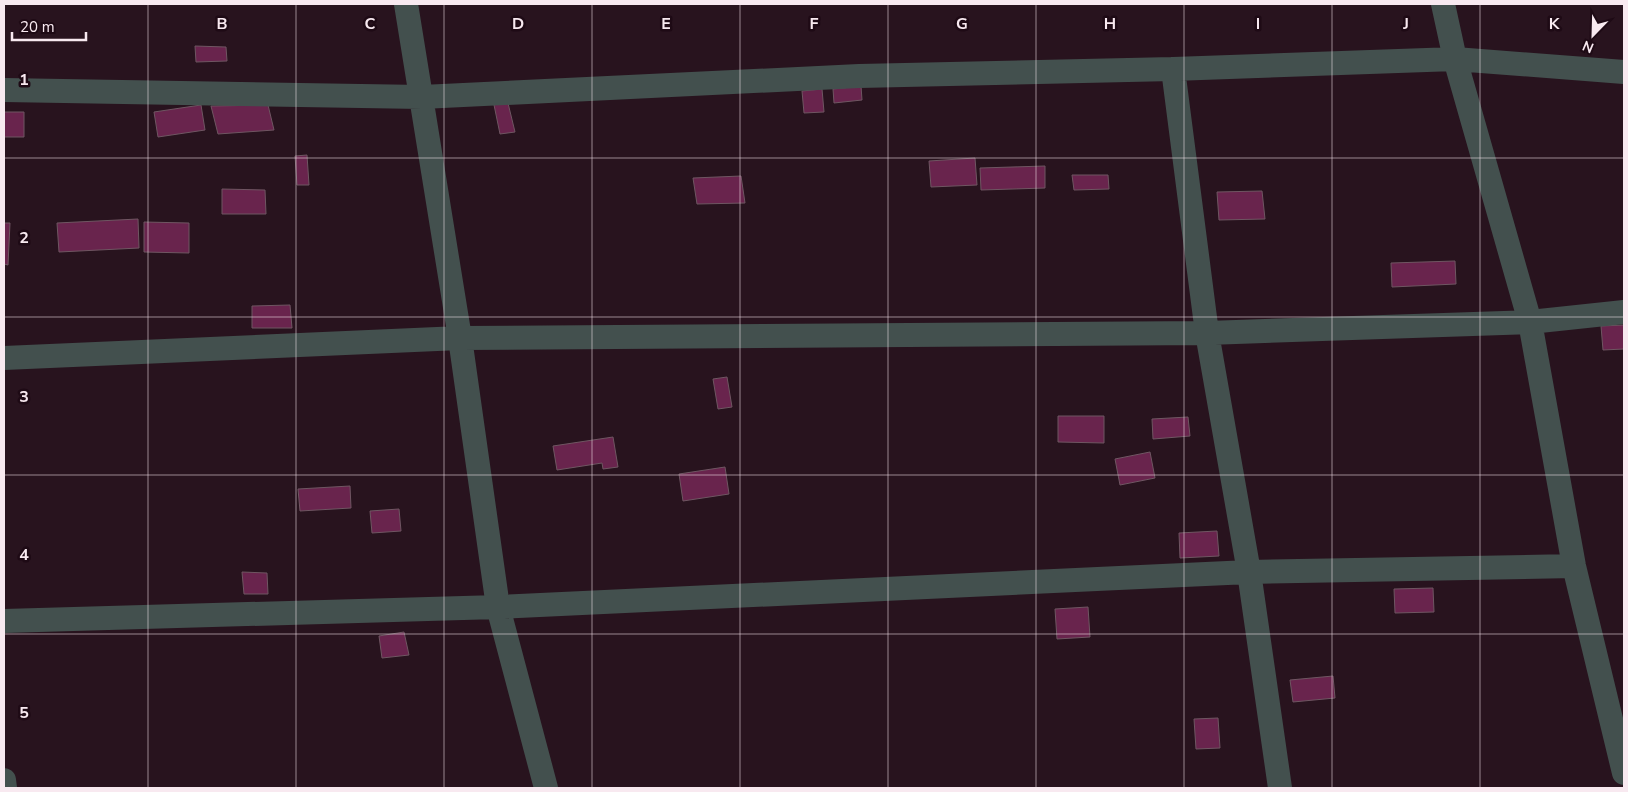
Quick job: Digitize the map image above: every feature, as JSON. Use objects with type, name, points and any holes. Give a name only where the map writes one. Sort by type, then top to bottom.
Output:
[{"type":"street","points":[[406,4],[460,338],[498,606],[546,788]]},
{"type":"street","points":[[1443,4],[1455,59],[1530,322],[1574,566],[1624,773]]},
{"type":"street","points":[[4,90],[422,97],[859,76],[1173,69],[1455,59],[1624,72]]},
{"type":"street","points":[[1173,69],[1207,333],[1249,572],[1280,788]]},
{"type":"street","points":[[4,358],[460,338],[1207,333],[1530,322],[1624,312]]},
{"type":"street","points":[[4,621],[498,606],[1249,572],[1574,566]]},
{"type":"street","points":[[4,780],[5,788]]},
{"type":"building","points":[[195,46],[226,47],[227,61],[196,62]]},
{"type":"building","points":[[861,86],[862,100],[834,103],[833,89]]},
{"type":"building","points":[[822,89],[824,112],[804,113],[802,91]]},
{"type":"building","points":[[507,99],[515,132],[500,134],[493,100]]},
{"type":"building","points":[[201,105],[205,130],[158,137],[154,112]]},
{"type":"building","points":[[268,105],[274,130],[218,134],[211,106]]},
{"type":"building","points":[[4,112],[24,112],[24,137],[4,137]]},
{"type":"building","points":[[307,155],[309,185],[297,185],[295,156]]},
{"type":"building","points":[[975,158],[977,185],[931,187],[929,161]]},
{"type":"building","points":[[1045,166],[1045,188],[981,190],[980,168]]},
{"type":"building","points":[[1072,175],[1108,175],[1109,189],[1074,190]]},
{"type":"building","points":[[741,176],[745,203],[697,204],[693,178]]},
{"type":"building","points":[[222,189],[265,190],[266,214],[222,214]]},
{"type":"building","points":[[1262,191],[1265,219],[1219,220],[1217,192]]},
{"type":"building","points":[[138,219],[139,248],[59,252],[57,223]]},
{"type":"building","points":[[144,222],[189,223],[189,253],[144,252]]},
{"type":"building","points":[[4,223],[10,223],[8,265],[4,264]]},
{"type":"building","points":[[1455,261],[1456,284],[1392,287],[1391,263]]},
{"type":"building","points":[[290,305],[292,328],[252,328],[252,306]]},
{"type":"building","points":[[1624,325],[1624,349],[1603,350],[1601,326]]},
{"type":"building","points":[[727,377],[732,407],[718,409],[713,379]]},
{"type":"building","points":[[1058,416],[1104,416],[1104,443],[1058,442]]},
{"type":"building","points":[[1188,417],[1190,436],[1153,439],[1152,419]]},
{"type":"building","points":[[613,437],[618,467],[603,469],[602,463],[557,470],[553,446]]},
{"type":"building","points":[[1150,452],[1155,478],[1120,485],[1115,459]]},
{"type":"building","points":[[725,467],[729,494],[683,501],[679,474]]},
{"type":"building","points":[[350,486],[351,508],[300,511],[298,489]]},
{"type":"building","points":[[399,509],[401,531],[372,533],[370,511]]},
{"type":"building","points":[[1217,531],[1219,556],[1180,558],[1179,533]]},
{"type":"building","points":[[242,572],[267,573],[268,594],[244,594]]},
{"type":"building","points":[[1433,588],[1434,612],[1395,613],[1394,589]]},
{"type":"building","points":[[1088,607],[1090,637],[1057,639],[1055,609]]},
{"type":"building","points":[[404,632],[409,655],[382,658],[379,636]]},
{"type":"building","points":[[1333,676],[1335,698],[1293,702],[1290,680]]},
{"type":"building","points":[[1218,718],[1220,748],[1196,749],[1194,719]]}]
